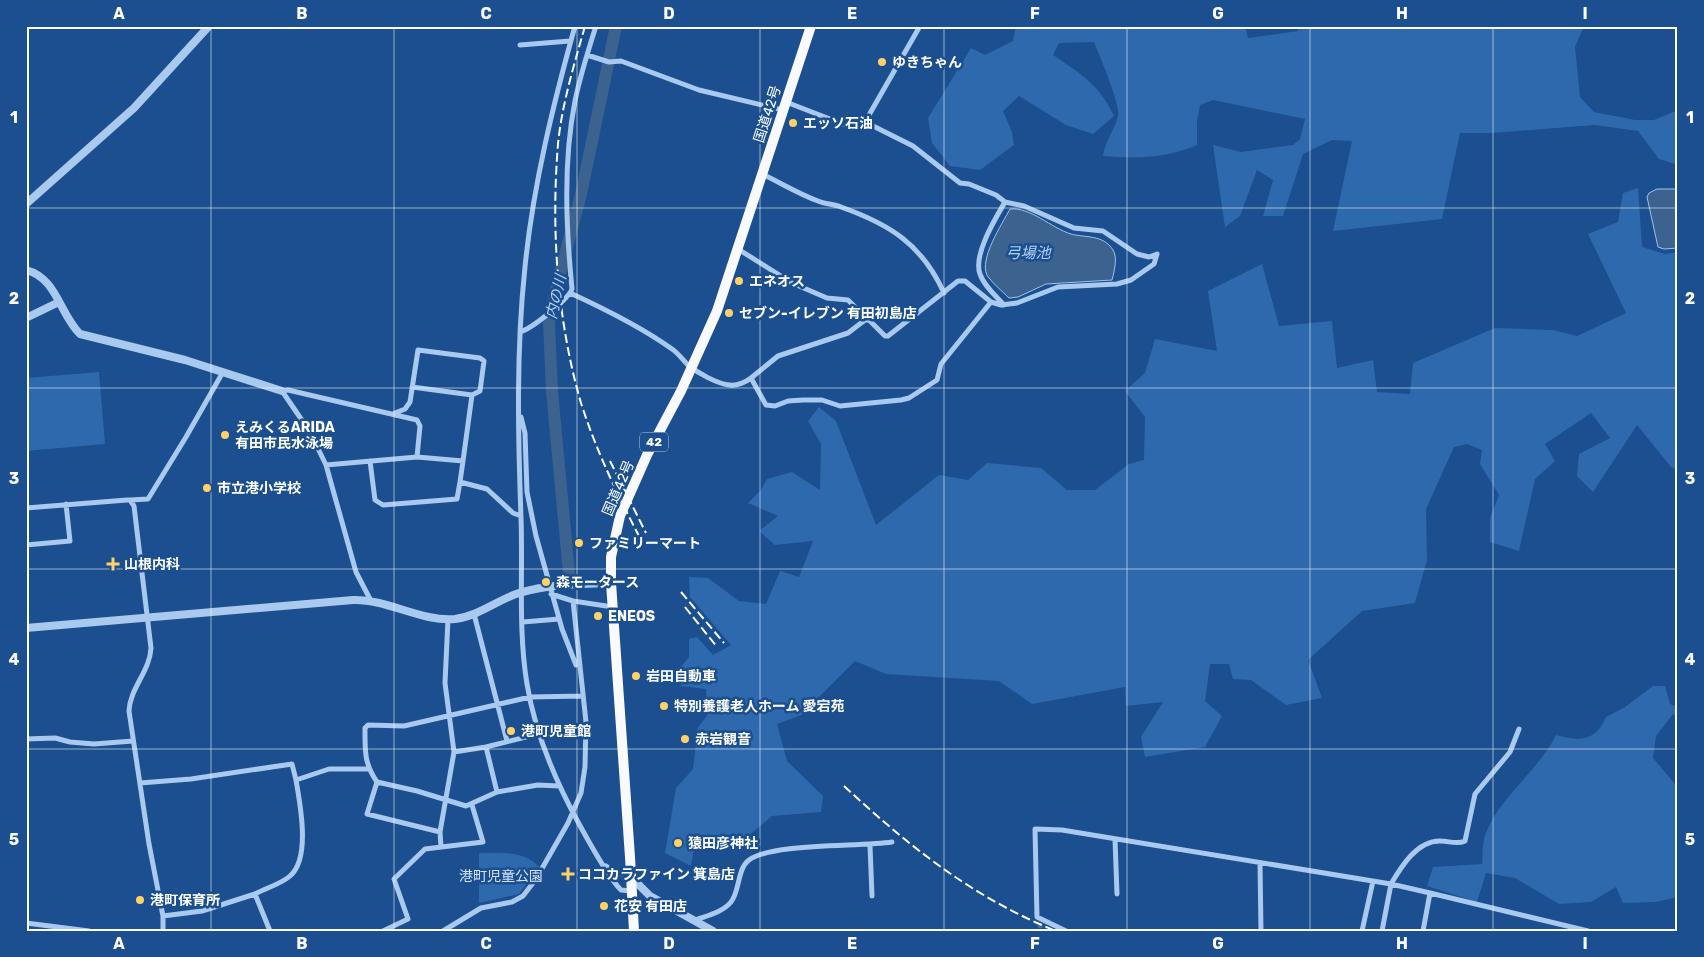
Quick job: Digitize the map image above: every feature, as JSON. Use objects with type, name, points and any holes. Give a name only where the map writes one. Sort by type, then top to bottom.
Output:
[{"type":"highway","name":"国道42号","points":[[634,931],[611,583],[611,557],[620,516],[635,479],[692,368],[717,311],[811,26]]},
{"type":"highway","points":[[629,931],[627,902],[632,894],[637,902],[639,931]]},
{"type":"street","points":[[26,204],[134,108],[209,26]]},
{"type":"street","points":[[575,26],[553,112],[534,207],[525,267],[520,332],[519,412],[525,672],[538,734],[558,786],[573,813],[619,889],[632,894],[650,896]]},
{"type":"street","points":[[570,293],[566,213],[568,159],[575,102],[596,26]]},
{"type":"street","points":[[864,122],[920,26]]},
{"type":"street","points":[[520,44],[570,42]]},
{"type":"street","points":[[587,55],[609,62],[621,61],[692,88],[784,106],[848,126],[864,122],[913,146],[960,183],[969,184],[996,194],[1005,202],[1024,206],[1074,228],[1099,230],[1137,254],[1149,257],[1158,254],[1154,264],[1124,282],[1058,287],[1004,305],[991,302],[965,281],[958,281],[888,336],[885,336],[848,300],[827,298],[792,283],[738,249]]},
{"type":"street","points":[[762,174],[818,201],[843,207],[896,232],[920,256],[938,280],[944,293]]},
{"type":"street","points":[[1004,305],[982,278],[979,264],[992,226],[1005,202]]},
{"type":"street","points":[[26,270],[42,277],[59,302],[71,325],[80,334],[185,360],[282,392],[310,432],[326,465],[356,572],[371,601]]},
{"type":"street","points":[[520,332],[529,329],[570,293]]},
{"type":"street","points":[[570,293],[602,307],[673,350],[692,368],[718,382],[731,386],[745,382],[778,356],[848,333],[865,320],[868,320]]},
{"type":"street","points":[[26,318],[59,302]]},
{"type":"street","points":[[751,378],[766,405],[771,406],[796,400],[822,400],[840,406],[906,399],[937,380],[941,364],[991,302]]},
{"type":"street","points":[[394,413],[408,406],[418,350],[480,358],[484,361],[480,391],[472,395],[412,387]]},
{"type":"street","points":[[26,508],[148,499],[186,437],[222,372]]},
{"type":"street","points":[[282,392],[288,390],[394,413],[419,422],[417,457]]},
{"type":"street","points":[[370,462],[376,500],[383,504],[457,499],[472,395]]},
{"type":"street","points":[[519,412],[525,433],[527,492],[550,590],[580,675]]},
{"type":"street","points":[[326,465],[417,457],[463,461]]},
{"type":"street","points":[[460,482],[487,489],[513,513],[521,516]]},
{"type":"street","points":[[130,500],[134,506],[151,654],[129,705],[133,741],[163,916],[162,931]]},
{"type":"street","points":[[26,545],[70,541],[66,504]]},
{"type":"street","points":[[26,628],[341,601],[371,601],[448,619],[474,614],[522,592],[611,583]]},
{"type":"street","points":[[550,590],[572,601],[613,607]]},
{"type":"street","points":[[443,931],[481,908],[512,902],[523,896],[536,879],[573,813],[581,793],[584,775],[586,722],[572,601]]},
{"type":"street","points":[[474,614],[507,742]]},
{"type":"street","points":[[441,847],[440,832],[454,752],[445,683],[448,619]]},
{"type":"street","points":[[523,622],[559,619]]},
{"type":"street","points":[[558,786],[538,785],[497,792],[472,805],[466,806],[447,799],[377,782],[368,769],[365,753],[365,728],[368,726],[404,726],[450,717],[530,697],[583,696]]},
{"type":"street","points":[[1382,931],[1391,884],[1405,860],[1430,843],[1439,840],[1461,843],[1464,841],[1475,794],[1510,752],[1520,729]]},
{"type":"street","points":[[454,752],[486,747],[538,734]]},
{"type":"street","points":[[26,739],[55,738],[70,742],[94,744],[133,741]]},
{"type":"street","points":[[486,747],[497,792]]},
{"type":"street","points":[[140,783],[191,779],[292,764],[296,780],[302,838],[299,861],[289,877],[255,894],[202,911],[163,916]]},
{"type":"street","points":[[296,780],[329,769],[368,769]]},
{"type":"street","points":[[377,782],[367,814],[440,832]]},
{"type":"street","points":[[383,931],[408,919],[394,879],[424,849],[483,842],[472,805]]},
{"type":"street","points":[[1066,931],[1040,921],[1037,917],[1035,830],[1062,830],[1391,884],[1588,931]]},
{"type":"street","points":[[1115,839],[1117,894]]},
{"type":"street","points":[[693,921],[718,911],[730,903],[737,890],[744,867],[751,859],[778,850],[870,846],[892,842]]},
{"type":"street","points":[[870,846],[872,896]]},
{"type":"street","points":[[602,862],[613,871],[627,874],[650,896],[713,931]]},
{"type":"street","points":[[1260,863],[1261,931]]},
{"type":"street","points":[[1362,931],[1374,881]]},
{"type":"street","points":[[1423,931],[1430,893]]},
{"type":"street","points":[[255,894],[270,931]]},
{"type":"street","points":[[26,923],[89,931]]},
{"type":"green space","points":[[1016,26],[1245,26],[1248,38],[1298,31],[1297,26],[1584,26],[1575,47],[1580,97],[1594,112],[1635,120],[1654,120],[1678,110],[1678,165],[1659,159],[1638,131],[1595,125],[1492,133],[1460,133],[1442,219],[1333,231],[1352,141],[1332,140],[1303,154],[1283,216],[1263,216],[1273,180],[1257,170],[1240,216],[1225,227],[1213,145],[1241,152],[1293,145],[1300,139],[1305,119],[1213,100],[1200,105],[1197,121],[1197,145],[1163,155],[1103,156],[1106,144],[1117,121],[1118,110],[1094,42],[1059,43],[1053,55],[1081,74],[1095,87],[1114,116],[1093,134],[1066,125],[1019,96],[1003,111],[1012,132],[1014,145],[980,170],[950,166],[932,143],[928,118],[971,48],[985,55],[1013,41]]},
{"type":"green space","points":[[1638,188],[1642,247],[1665,254],[1678,252],[1678,470],[1671,467],[1637,425],[1593,492],[1577,476],[1579,454],[1610,438],[1591,413],[1545,444],[1555,461],[1535,479],[1519,551],[1490,542],[1490,518],[1499,495],[1480,464],[1482,450],[1467,444],[1454,447],[1426,509],[1427,560],[1415,603],[1362,611],[1308,660],[1322,698],[1286,705],[1251,680],[1233,679],[1229,664],[1210,664],[1205,701],[1222,716],[1205,747],[1145,757],[1141,737],[1163,702],[1126,706],[1125,687],[1032,704],[999,681],[886,674],[855,661],[801,715],[777,724],[787,761],[823,796],[821,812],[772,816],[733,849],[715,838],[694,849],[691,866],[665,853],[676,788],[693,769],[698,727],[707,716],[706,689],[681,686],[680,668],[689,657],[689,639],[697,637],[713,655],[731,645],[690,597],[689,577],[708,578],[739,601],[766,604],[780,571],[799,577],[813,541],[775,545],[759,531],[778,516],[748,503],[761,490],[767,479],[792,472],[820,490],[821,444],[808,421],[819,407],[836,421],[876,525],[939,475],[968,480],[987,463],[1041,468],[1067,490],[1095,490],[1129,464],[1144,460],[1145,417],[1125,391],[1145,373],[1155,339],[1217,351],[1208,291],[1262,264],[1279,326],[1332,321],[1337,368],[1373,360],[1377,392],[1410,394],[1413,363],[1495,328],[1553,330],[1577,336],[1626,313],[1588,234],[1618,222],[1623,193]]},
{"type":"green space","points":[[99,372],[105,444],[26,451],[26,378]]},
{"type":"green space","points":[[1653,686],[1665,686],[1670,704],[1678,707],[1678,717],[1673,714],[1656,736],[1653,758],[1675,784],[1678,808],[1678,897],[1655,902],[1623,903],[1616,887],[1591,902],[1559,904],[1515,878],[1486,873],[1477,902],[1427,886],[1433,867],[1482,864],[1484,840],[1492,820],[1509,796],[1540,760],[1556,735],[1580,739],[1592,735],[1602,725],[1606,717],[1625,707]]},
{"type":"green space","name":"港町児童公園","points":[[479,853],[519,855],[539,867],[519,894],[479,903]]},
{"type":"water","points":[[1657,189],[1678,189],[1678,248],[1664,249],[1658,247],[1647,197],[1649,193]]},
{"type":"water","name":"弓場池","points":[[1010,209],[1026,211],[1071,234],[1104,241],[1113,250],[1115,257],[1112,280],[1046,284],[1018,297],[1009,298],[989,278],[985,268],[992,242]]},
{"type":"waterway","name":"内の川","points":[[569,573],[552,391],[549,323],[581,194],[616,26]]},
{"type":"tunnel","points":[[1040,923],[1041,931]]},
{"type":"railway","points":[[585,26],[565,99],[558,144],[555,209],[561,307],[566,340],[581,403],[593,438],[640,538]]},
{"type":"railway","points":[[610,461],[646,533]]},
{"type":"railway","points":[[681,592],[724,643]]},
{"type":"railway","points":[[685,607],[717,647]]},
{"type":"railway","points":[[844,786],[893,830],[943,869],[997,903],[1025,918],[1056,931]]},
{"type":"place","name":"ゆきちゃん","points":[[882,62]]},
{"type":"place","name":"エッソ石油","points":[[793,123]]},
{"type":"place","name":"エネオス","points":[[739,281]]},
{"type":"place","name":"セブン-イレブン 有田初島店","points":[[729,313]]},
{"type":"place","name":"えみくるARIDA 有田市民水泳場","points":[[225,435]]},
{"type":"place","name":"市立港小学校","points":[[207,488]]},
{"type":"place","name":"ファミリーマート","points":[[579,543]]},
{"type":"place","name":"山根内科","points":[[113,564]]},
{"type":"place","name":"森モータース","points":[[546,582]]},
{"type":"place","name":"ENEOS","points":[[598,616]]},
{"type":"place","name":"岩田自動車","points":[[636,676]]},
{"type":"place","name":"特別養護老人ホーム 愛宕苑","points":[[664,706]]},
{"type":"place","name":"港町児童館","points":[[511,731]]},
{"type":"place","name":"赤岩観音","points":[[685,739]]},
{"type":"place","name":"猿田彦神社","points":[[678,843]]},
{"type":"place","name":"ココカラファイン 箕島店","points":[[568,874]]},
{"type":"place","name":"港町保育所","points":[[140,900]]},
{"type":"place","name":"花安 有田店","points":[[604,906]]}]
